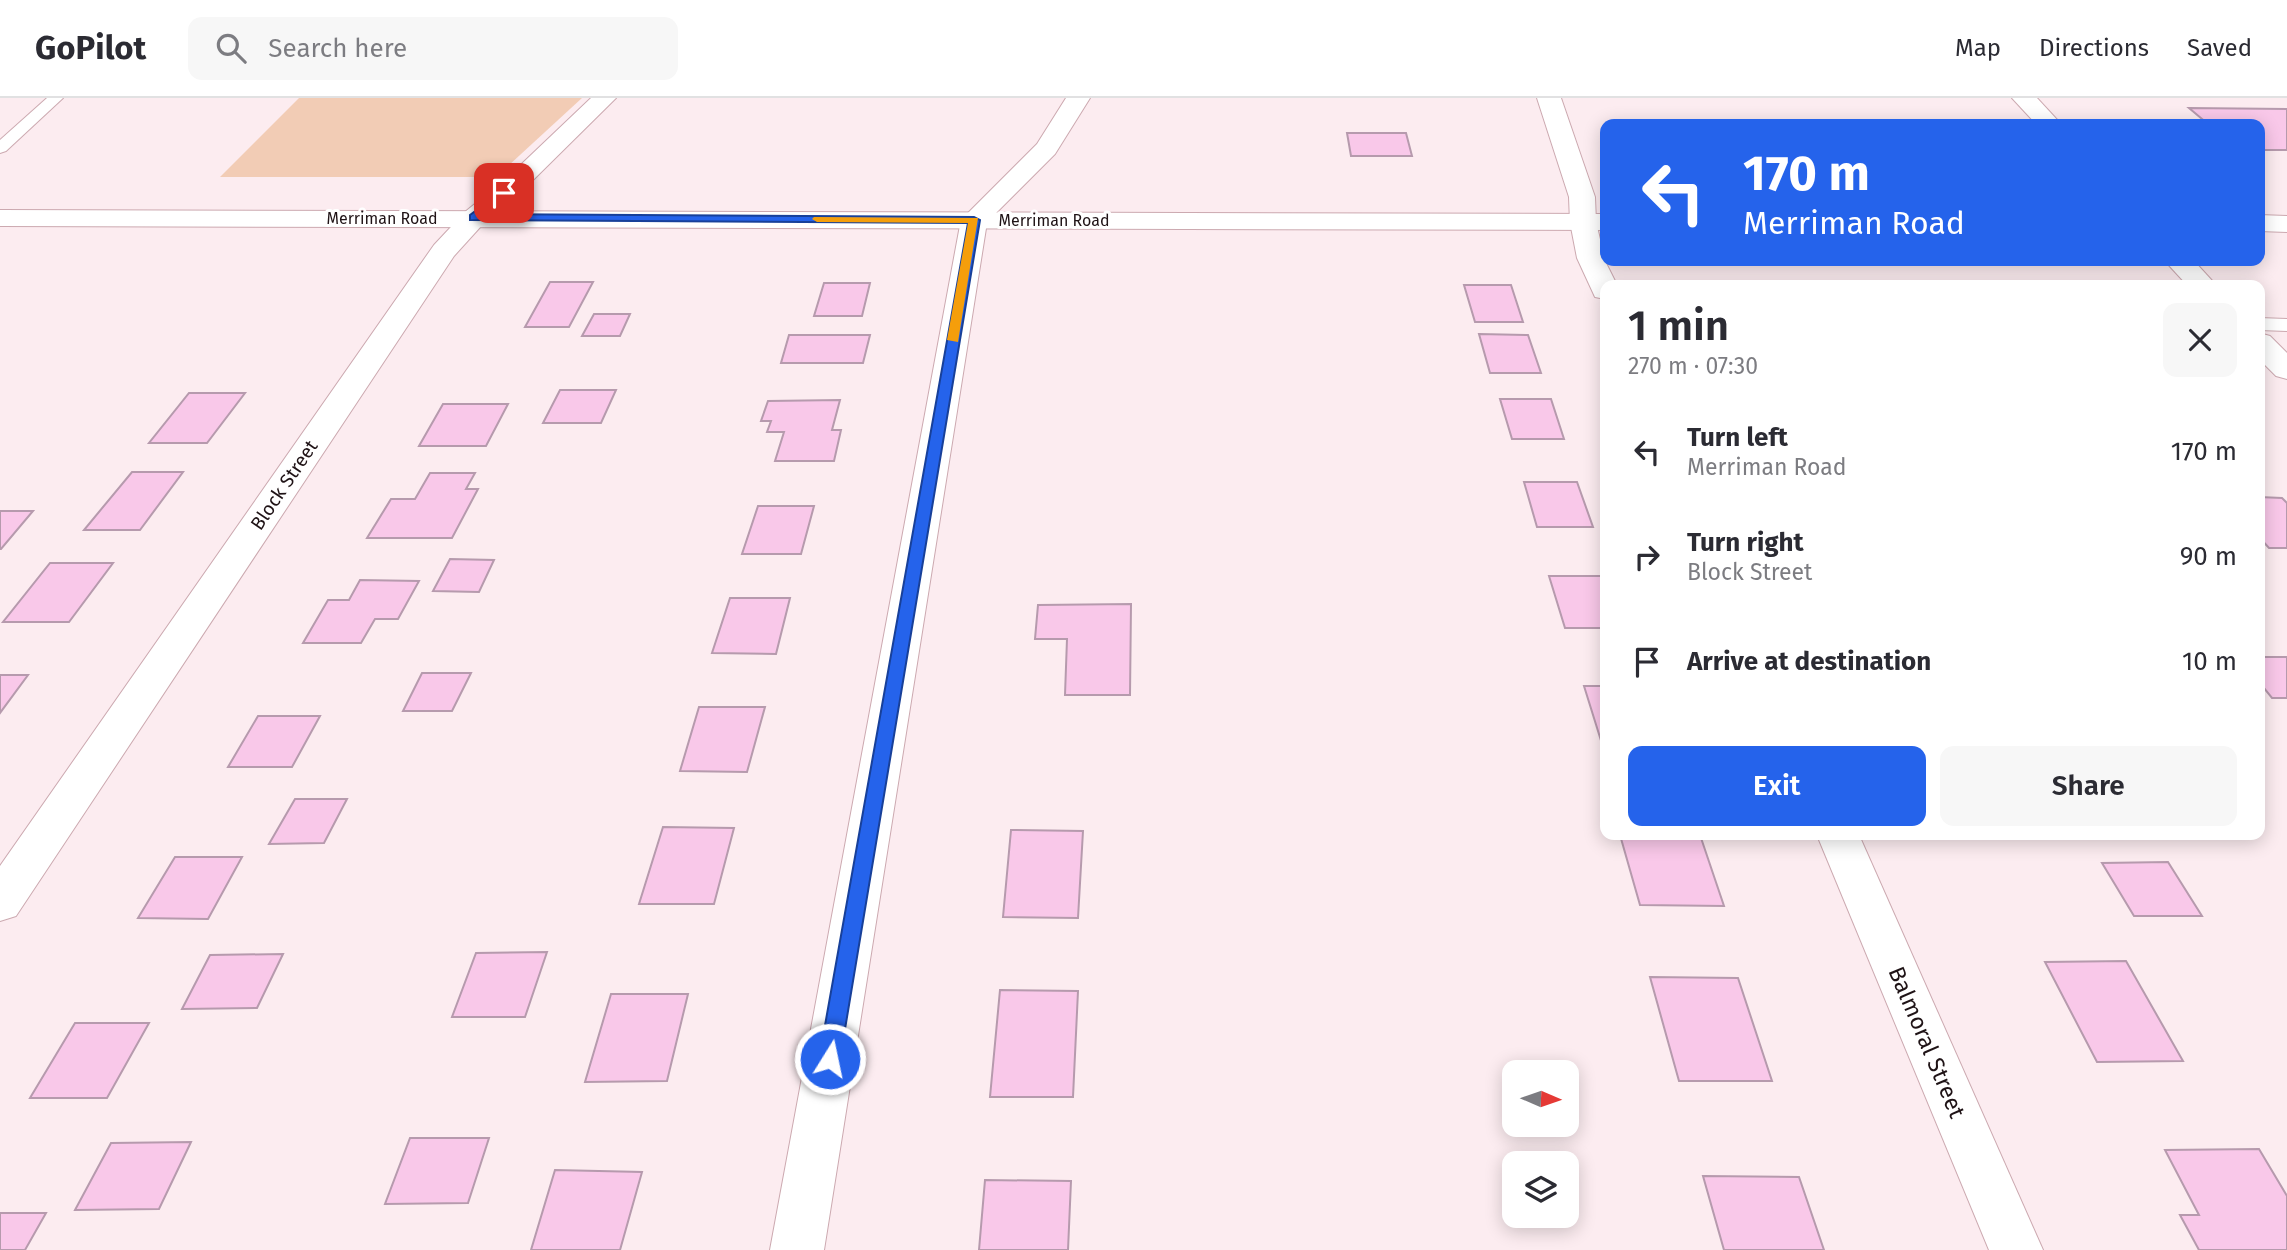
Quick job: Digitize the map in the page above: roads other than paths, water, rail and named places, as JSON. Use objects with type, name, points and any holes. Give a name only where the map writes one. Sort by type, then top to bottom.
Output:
[{"type":"street","name":"Block Street","points":[[0,902],[444,251],[474,218],[519,181],[604,98]]},
{"type":"street","points":[[797,1250],[974,220],[1020,178],[1062,127],[1078,98]]},
{"type":"street","points":[[1549,98],[1582,197],[1594,222],[1591,258],[1600,280]]},
{"type":"street","points":[[2024,98],[2044,119]]},
{"type":"street","name":"Merriman Road","points":[[0,218],[1594,222]]},
{"type":"street","points":[[2265,223],[2287,223]]},
{"type":"street","points":[[2184,266],[2197,280]]},
{"type":"street","points":[[2265,348],[2287,370]]},
{"type":"street","name":"Balmoral Street","points":[[1840,840],[2015,1250]]},
{"type":"lane","points":[[0,148],[56,98]]},
{"type":"lane","points":[[2265,324],[2287,324]]}]
